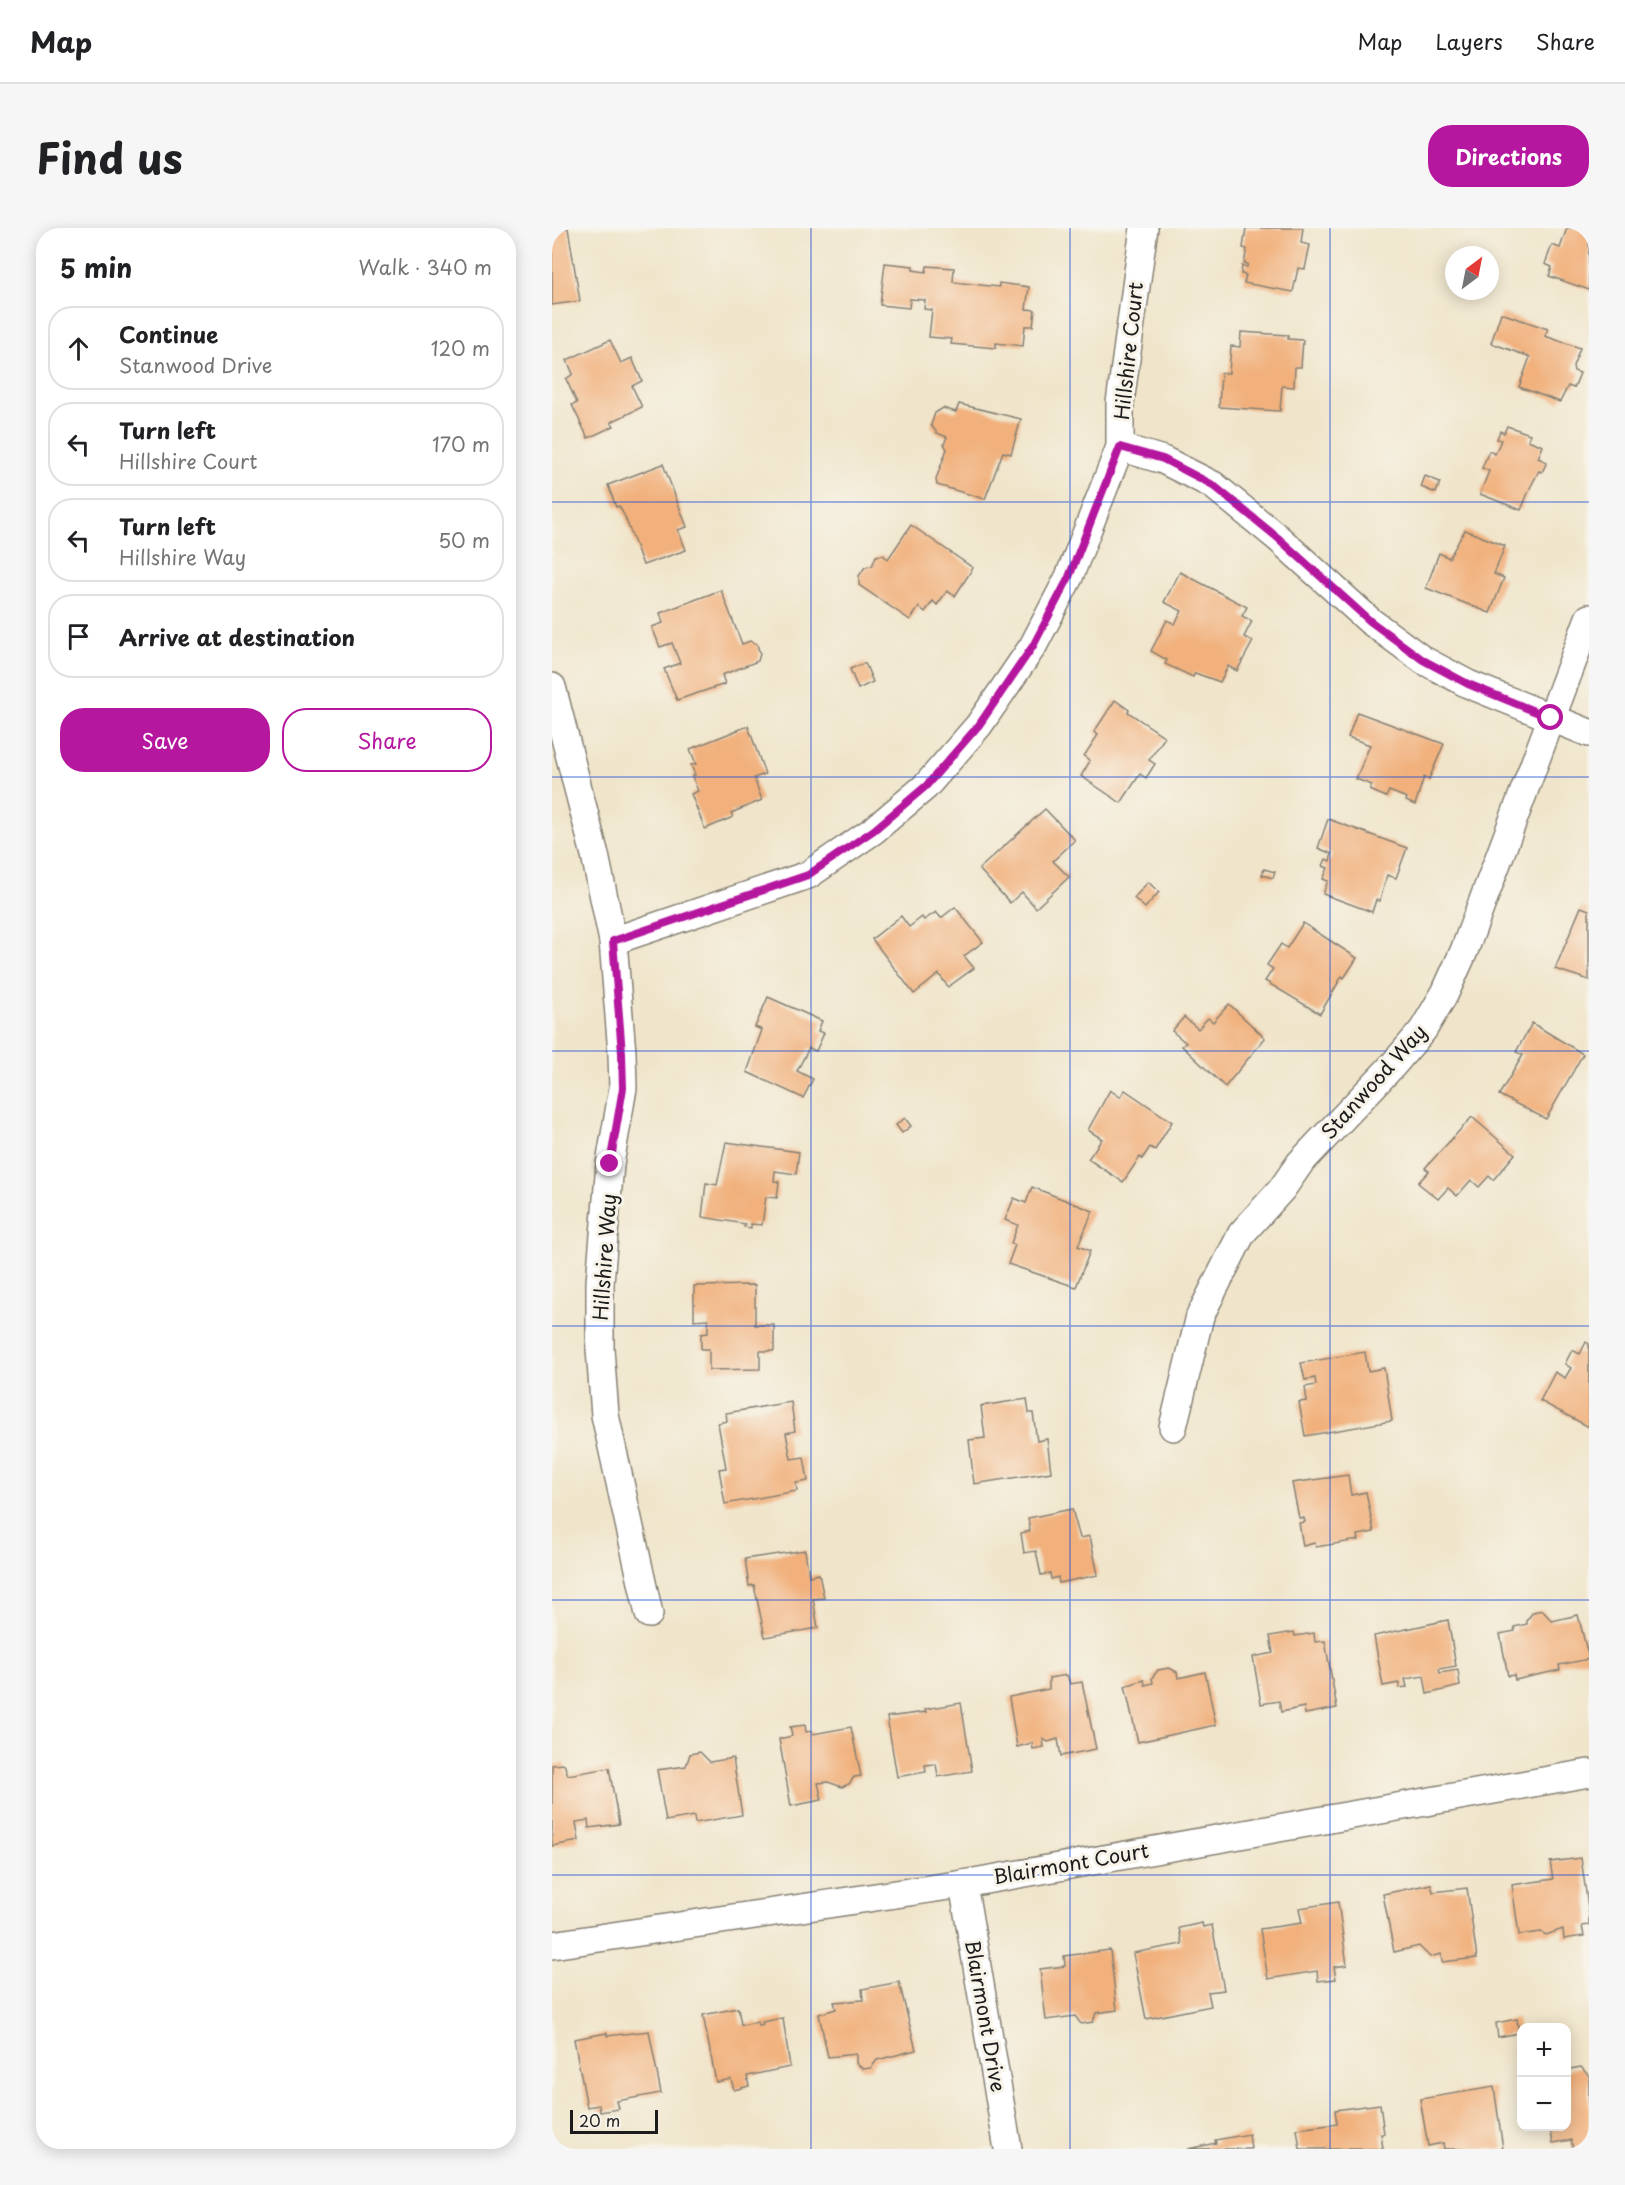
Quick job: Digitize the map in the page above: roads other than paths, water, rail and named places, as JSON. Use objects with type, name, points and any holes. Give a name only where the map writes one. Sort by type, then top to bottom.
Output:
[{"type":"street","name":"Hillshire Court","points":[[613,941],[808,875],[874,830],[926,786],[979,725],[1033,646],[1069,577],[1120,447],[1120,403],[1144,228]]},
{"type":"street","points":[[1120,447],[1163,459],[1213,485],[1278,538],[1370,621],[1423,660],[1468,684],[1589,733]]},
{"type":"street","name":"Stanwood Way","points":[[1173,1426],[1200,1316],[1242,1233],[1282,1190],[1300,1163],[1423,1030],[1445,993],[1464,951],[1589,618]]},
{"type":"street","name":"Hillshire Way","points":[[552,687],[595,855],[613,941],[623,1088],[610,1164],[600,1282],[600,1348],[605,1415],[649,1614]]},
{"type":"street","name":"Blairmont Court","points":[[552,1945],[963,1884],[1589,1773]]},
{"type":"street","name":"Blairmont Drive","points":[[963,1884],[1008,2149]]}]
